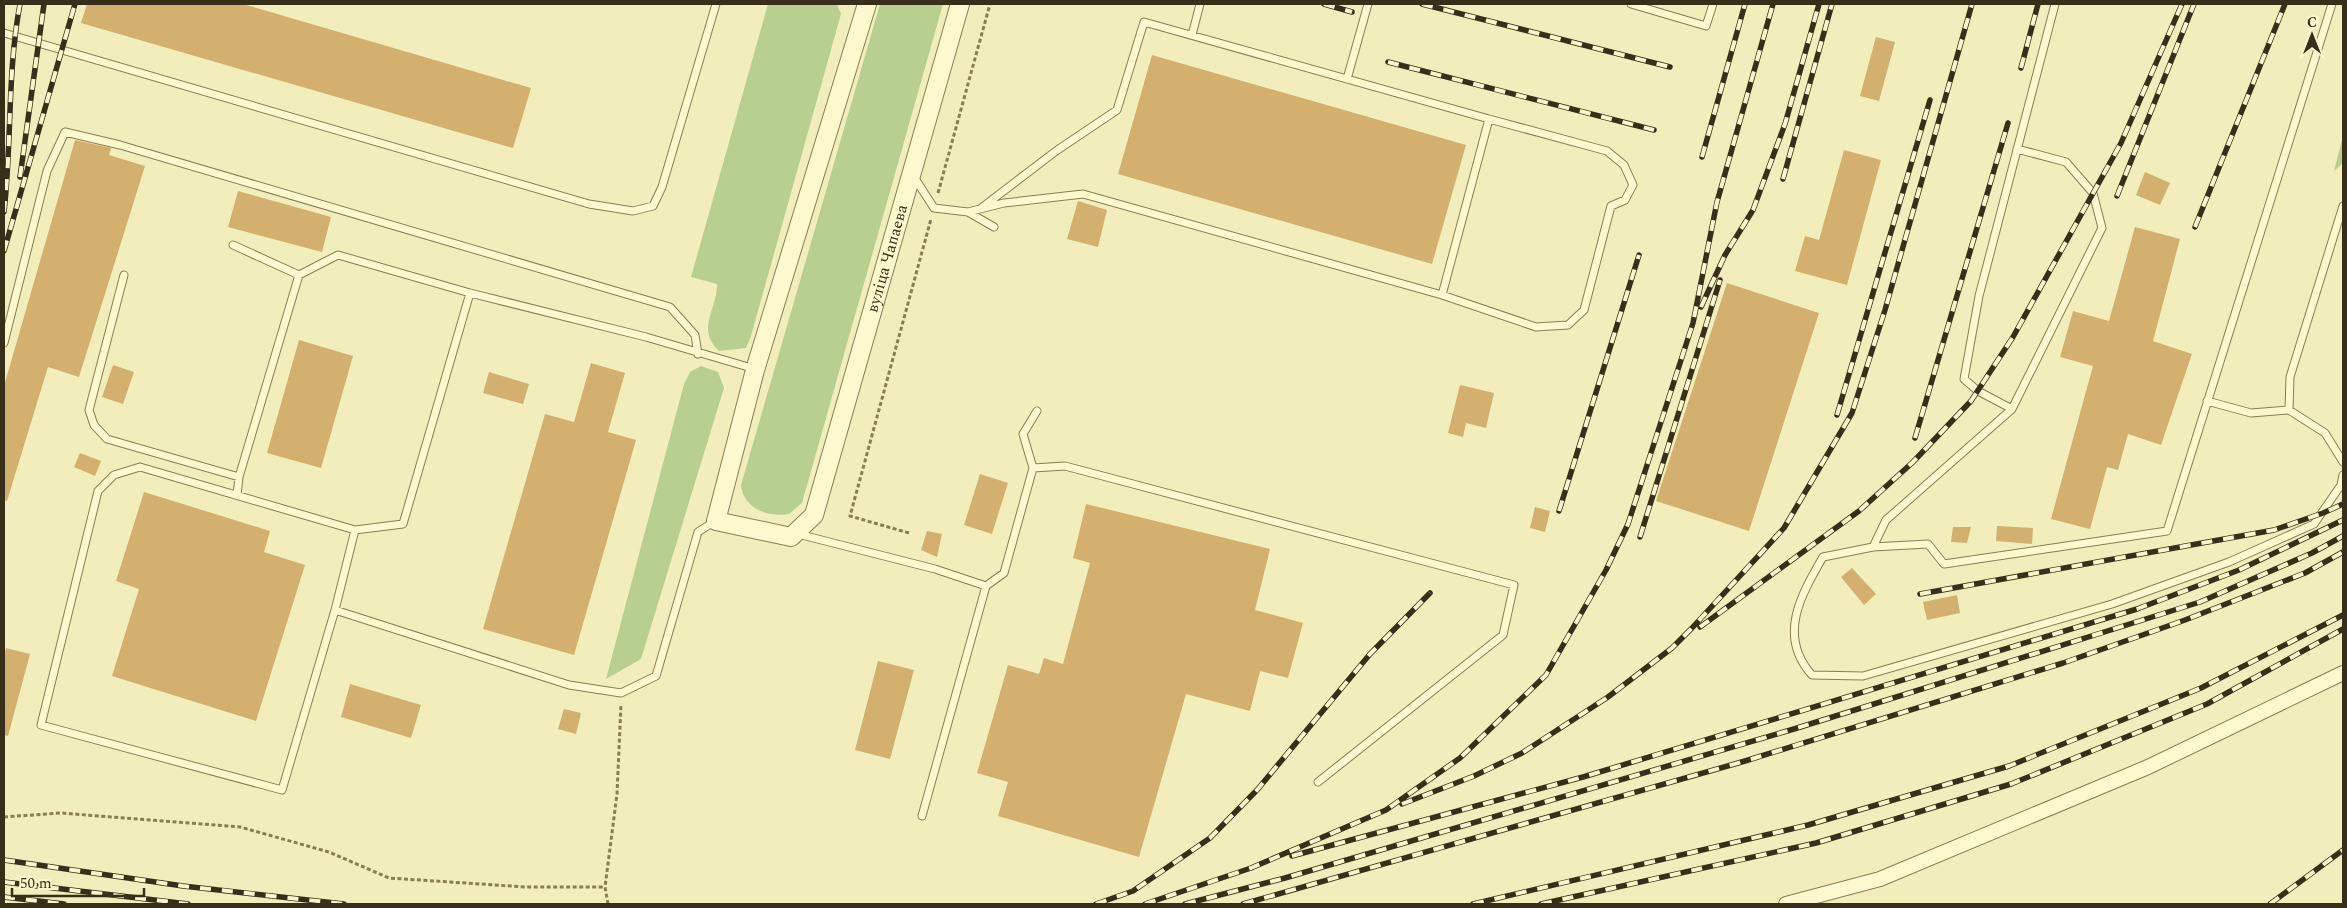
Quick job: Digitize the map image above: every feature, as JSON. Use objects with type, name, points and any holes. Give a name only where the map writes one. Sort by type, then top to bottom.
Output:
[{"type":"street","points":[[795,533],[791,537],[716,521],[755,370],[867,4]]},
{"type":"street","name":"вуліца Чапаева","points":[[795,533],[814,514],[960,4]]},
{"type":"street","points":[[1786,904],[1880,880],[2148,767],[2343,673]]},
{"type":"lane","points":[[4,34],[589,204],[633,211],[654,206],[662,188],[716,4]]},
{"type":"lane","points":[[1192,35],[1200,4]]},
{"type":"lane","points":[[1347,79],[1368,4]]},
{"type":"lane","points":[[1631,4],[1706,26],[1713,4]]},
{"type":"lane","points":[[2012,409],[1978,391],[1964,379],[1979,296],[2055,4]]},
{"type":"lane","points":[[2332,4],[2167,531],[1944,564],[1928,544],[1873,546],[1823,557],[1805,588],[1793,626],[1802,664],[1812,675],[1863,676],[2112,604],[2229,562],[2314,524],[2341,485],[2343,475]]},
{"type":"lane","points":[[912,174],[934,208],[968,212],[980,209],[1004,203],[1082,194],[1442,295],[1536,327],[1568,325],[1584,310],[1611,206],[1625,200],[1633,184],[1624,165],[1607,151],[1144,22],[1118,110],[1056,151],[980,209]]},
{"type":"lane","points":[[1442,295],[1489,119]]},
{"type":"lane","points":[[4,343],[47,171],[65,132],[130,148],[670,307],[695,335],[698,354]]},
{"type":"lane","points":[[1873,546],[1886,520],[2012,409],[2102,228],[2093,193],[2066,162],[2017,149]]},
{"type":"lane","points":[[2289,410],[2290,377],[2343,206]]},
{"type":"lane","points":[[968,212],[994,227]]},
{"type":"lane","points":[[233,245],[299,275]]},
{"type":"lane","points":[[237,495],[239,477],[299,275],[338,255],[470,292],[646,337],[755,370]]},
{"type":"lane","points":[[124,275],[89,410],[94,425],[107,439],[239,477]]},
{"type":"lane","points":[[355,530],[335,610],[282,790],[41,725],[98,492],[114,475],[140,467],[355,530],[403,524],[470,292]]},
{"type":"lane","points":[[2207,401],[2251,413],[2289,410],[2325,433],[2343,462]]},
{"type":"lane","points":[[922,816],[986,586],[1004,573],[1033,468],[1023,434],[1037,411]]},
{"type":"lane","points":[[1033,468],[1064,466],[1514,585],[1504,635],[1318,782]]},
{"type":"lane","points":[[335,610],[569,685],[621,693],[656,676],[698,532],[716,521]]},
{"type":"lane","points":[[795,533],[935,569],[986,586]]},
{"type":"path","points":[[909,533],[850,516],[990,4]]},
{"type":"path","points":[[608,904],[605,888],[616,794],[621,693]]},
{"type":"path","points":[[4,817],[61,814],[240,827],[328,852],[389,878],[526,887],[605,888]]},
{"type":"green space","points":[[768,4],[837,4],[841,14],[751,336],[746,348],[719,351],[712,343],[708,326],[717,284],[691,277]]},
{"type":"green space","points":[[880,4],[943,4],[802,503],[789,514],[765,513],[746,500],[741,485]]},
{"type":"green space","points":[[2343,136],[2343,163],[2334,171]]},
{"type":"green space","points":[[701,366],[718,372],[724,388],[641,659],[606,679],[684,384],[690,372]]},
{"type":"building","points":[[87,4],[243,4],[531,88],[513,148],[81,23]]},
{"type":"building","points":[[1876,37],[1895,42],[1879,101],[1860,96]]},
{"type":"building","points":[[1152,55],[1466,145],[1432,264],[1118,174]]},
{"type":"building","points":[[75,140],[111,148],[109,155],[145,166],[79,377],[48,367],[7,501],[4,500],[4,386]]},
{"type":"building","points":[[1844,150],[1881,160],[1847,285],[1795,271],[1805,236],[1819,240]]},
{"type":"building","points":[[2145,172],[2170,183],[2160,205],[2136,195]]},
{"type":"building","points":[[238,191],[331,217],[322,252],[228,227]]},
{"type":"building","points":[[1078,201],[1107,210],[1098,247],[1067,239]]},
{"type":"building","points":[[2135,227],[2180,239],[2153,341],[2192,354],[2161,445],[2128,434],[2118,470],[2107,467],[2090,529],[2051,519],[2093,366],[2060,357],[2073,311],[2109,321]]},
{"type":"building","points":[[1727,283],[1819,313],[1749,531],[1656,501]]},
{"type":"building","points":[[299,340],[353,356],[321,468],[267,453]]},
{"type":"building","points":[[591,363],[625,373],[608,432],[636,440],[574,655],[483,629],[545,414],[574,422]]},
{"type":"building","points":[[113,365],[134,372],[123,404],[102,397]]},
{"type":"building","points":[[489,372],[529,384],[523,404],[483,393]]},
{"type":"building","points":[[1460,385],[1494,393],[1486,428],[1466,423],[1463,437],[1448,433]]},
{"type":"building","points":[[80,453],[101,461],[95,476],[74,467]]},
{"type":"building","points":[[980,474],[1008,483],[992,534],[964,525]]},
{"type":"building","points":[[144,492],[270,531],[264,552],[305,565],[256,721],[112,676],[139,589],[116,581]]},
{"type":"building","points":[[1086,504],[1270,549],[1255,610],[1303,623],[1288,678],[1260,671],[1250,711],[1186,694],[1139,857],[998,816],[1008,782],[977,773],[1008,665],[1039,674],[1044,658],[1063,664],[1090,563],[1073,558]]},
{"type":"building","points":[[1535,507],[1550,511],[1545,532],[1530,528]]},
{"type":"building","points":[[1997,526],[2033,528],[2032,544],[1996,541]]},
{"type":"building","points":[[1953,527],[1971,527],[1967,543],[1951,542]]},
{"type":"building","points":[[927,531],[942,534],[937,557],[921,550]]},
{"type":"building","points":[[1852,568],[1876,594],[1864,605],[1841,577]]},
{"type":"building","points":[[1957,595],[1960,613],[1927,620],[1923,602]]},
{"type":"building","points":[[6,648],[30,654],[8,736],[4,735],[4,657]]},
{"type":"building","points":[[878,661],[914,670],[890,759],[855,750]]},
{"type":"building","points":[[350,684],[421,705],[411,738],[341,717]]},
{"type":"building","points":[[564,709],[581,713],[576,734],[558,729]]},
{"type":"railway","points":[[4,212],[11,82],[20,4]]},
{"type":"railway","points":[[20,177],[44,4]]},
{"type":"railway","points":[[4,251],[75,4]]},
{"type":"railway","points":[[1324,4],[1352,12]]},
{"type":"railway","points":[[1422,4],[1670,67]]},
{"type":"railway","points":[[1702,157],[1745,4]]},
{"type":"railway","points":[[1145,904],[1251,868],[1386,810],[1460,758],[1546,675],[1606,570],[1628,524],[1693,323],[1717,202],[1773,4]]},
{"type":"railway","points":[[1701,307],[1725,255],[1753,210],[1785,124],[1819,4]]},
{"type":"railway","points":[[1783,179],[1832,4]]},
{"type":"railway","points":[[1402,804],[1474,776],[1522,753],[1608,697],[1672,648],[1784,528],[1852,413],[1885,310],[1972,4]]},
{"type":"railway","points":[[2021,68],[2038,4]]},
{"type":"railway","points":[[1700,627],[1859,511],[1913,462],[1971,401],[2013,337],[2121,143],[2182,4]]},
{"type":"railway","points":[[2117,196],[2194,4]]},
{"type":"railway","points":[[2195,227],[2285,4]]},
{"type":"railway","points":[[1388,62],[1654,130]]},
{"type":"railway","points":[[1837,415],[1930,100]]},
{"type":"railway","points":[[1915,438],[2008,123]]},
{"type":"railway","points":[[1559,511],[1639,255]]},
{"type":"railway","points":[[1640,537],[1720,280]]},
{"type":"railway","points":[[1920,594],[2274,530],[2343,504]]},
{"type":"railway","points":[[1292,856],[1583,777],[2137,609],[2239,570],[2343,520]]},
{"type":"railway","points":[[1185,904],[1285,878],[1794,729],[2200,602],[2312,553],[2343,536]]},
{"type":"railway","points":[[1243,904],[1745,761],[2063,663],[2185,620],[2305,573],[2343,552]]},
{"type":"railway","points":[[1096,904],[1133,891],[1210,838],[1257,790],[1370,654],[1430,593]]},
{"type":"railway","points":[[1473,904],[1808,825],[2009,766],[2201,688],[2343,615]]},
{"type":"railway","points":[[1541,904],[1816,843],[2011,784],[2207,704],[2343,629]]},
{"type":"railway","points":[[2270,904],[2343,850]]},
{"type":"railway","points":[[4,860],[183,886],[344,904]]},
{"type":"railway","points":[[4,882],[188,904]]},
{"type":"railway","points":[[4,897],[64,904]]}]
